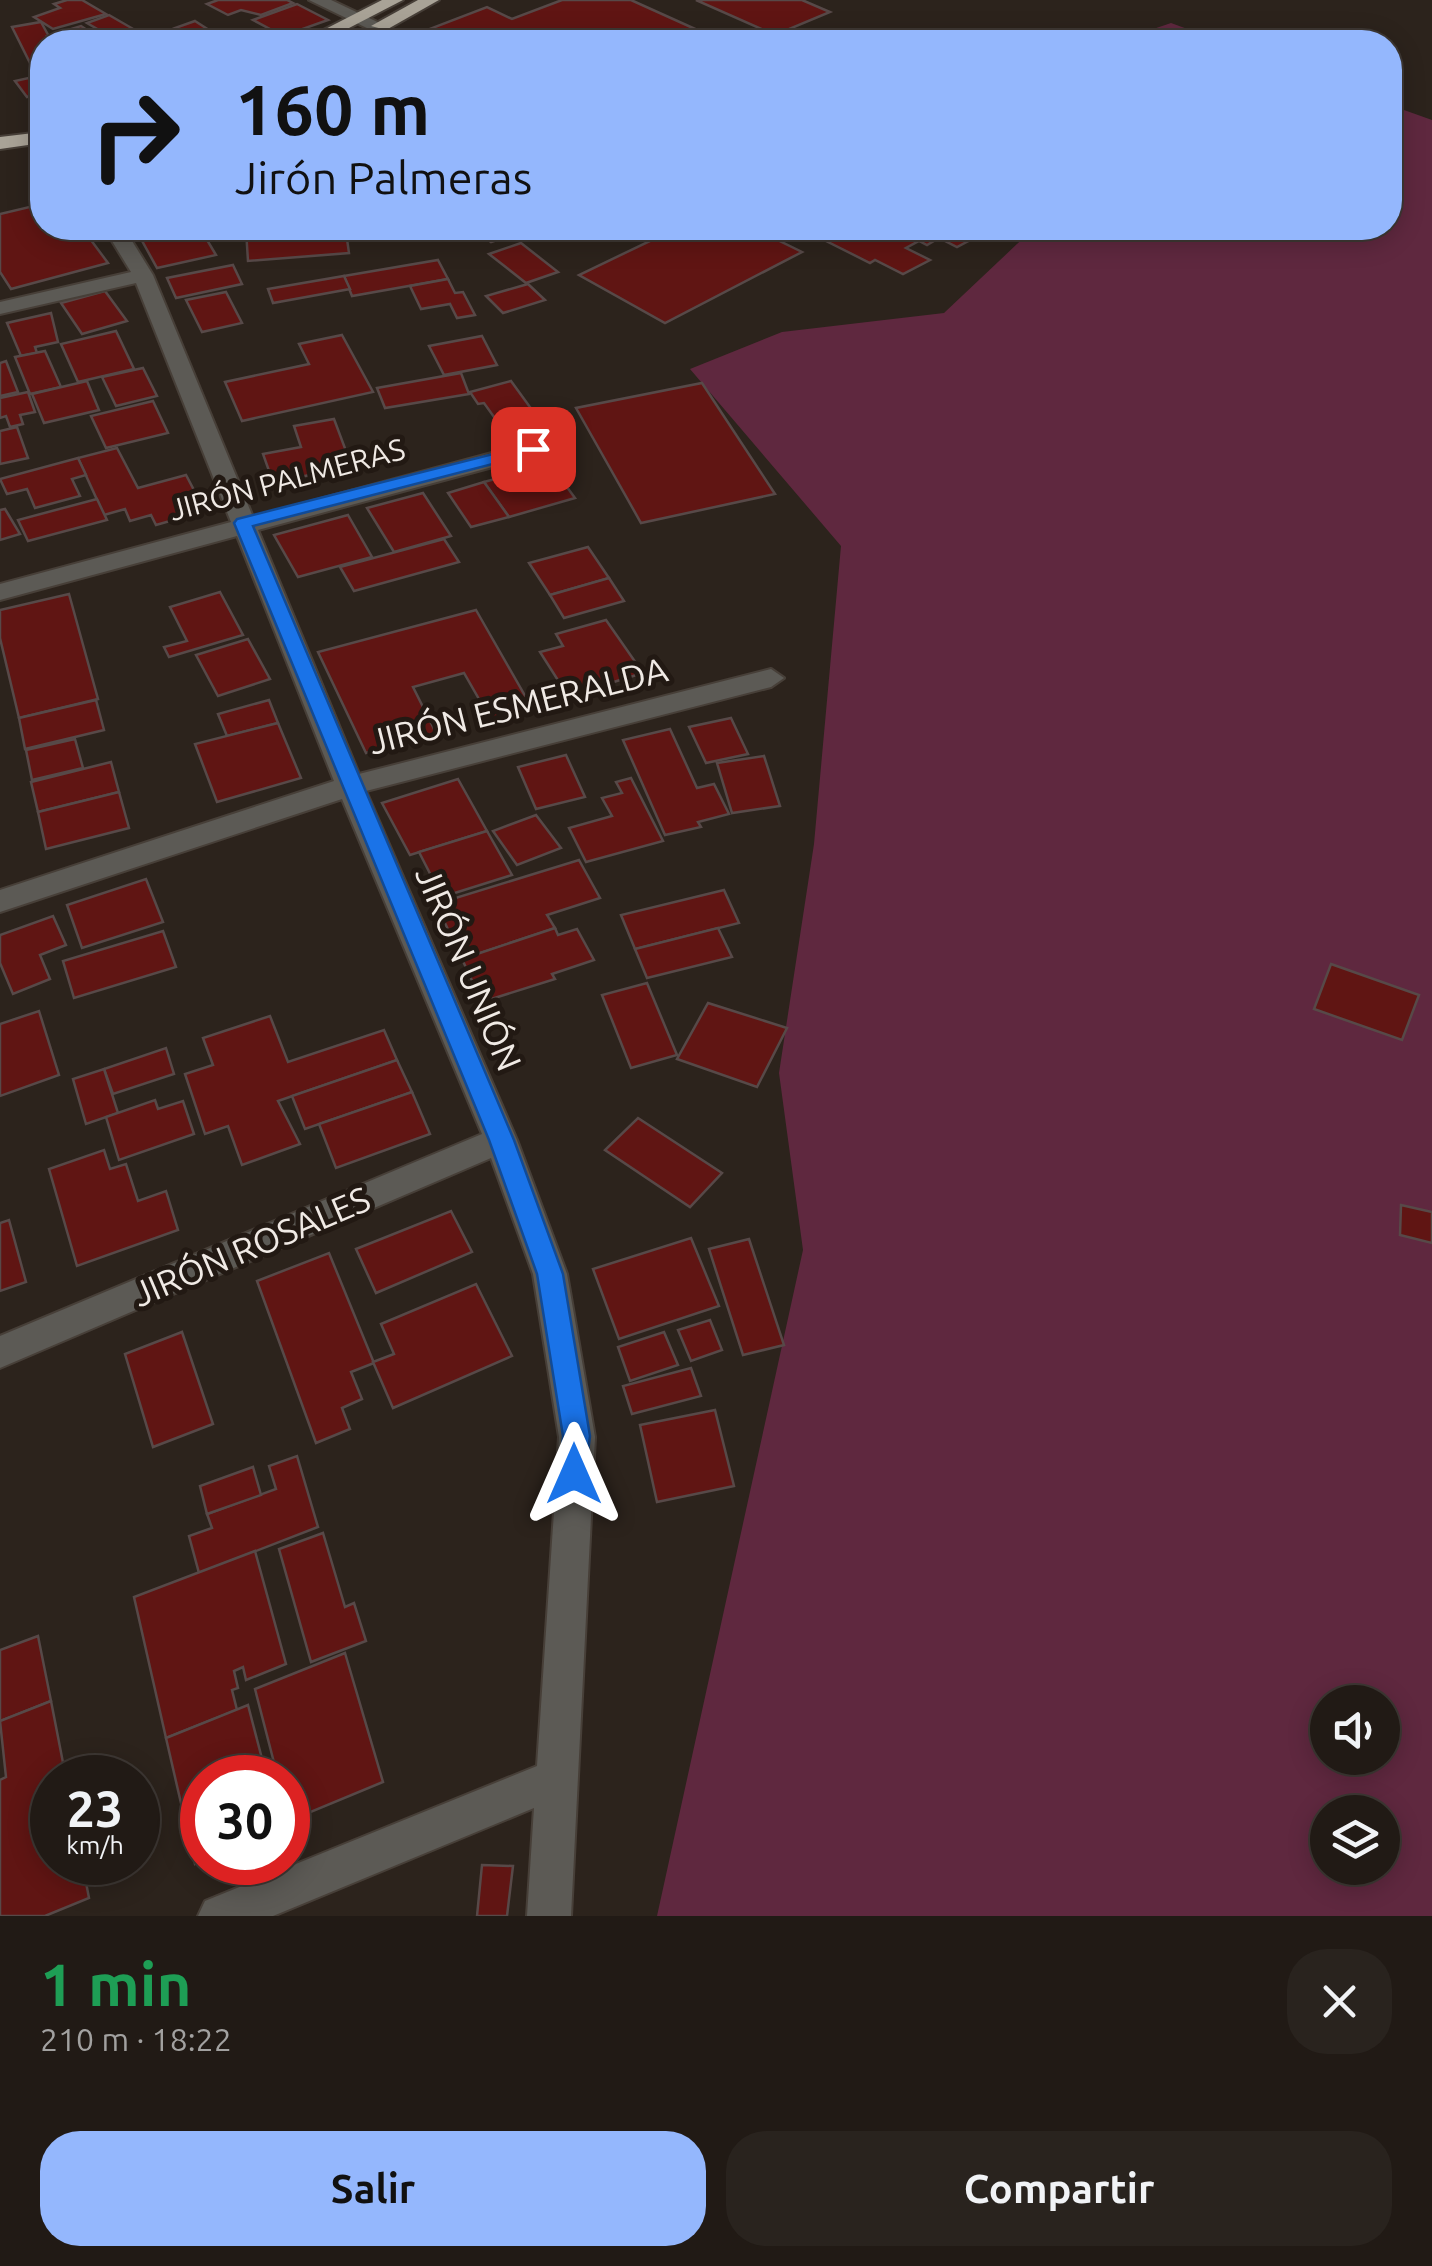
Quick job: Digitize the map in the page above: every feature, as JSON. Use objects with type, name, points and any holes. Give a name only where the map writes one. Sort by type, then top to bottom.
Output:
[{"type":"highway","points":[[334,30],[394,0]]},
{"type":"highway","points":[[372,30],[431,0]]},
{"type":"highway","points":[[0,127],[30,125]]},
{"type":"highway","points":[[0,143],[30,139]]},
{"type":"street","points":[[317,0],[380,26]]},
{"type":"street","name":"JIRÓN UNIÓN","points":[[122,240],[143,274],[350,786],[502,1140],[550,1274],[576,1436],[550,1916]]},
{"type":"street","points":[[0,308],[143,274]]},
{"type":"street","name":"JIRÓN PALMERAS","points":[[0,592],[243,523],[533,449]]},
{"type":"street","name":"JIRÓN ESMERALDA","points":[[0,901],[350,786],[771,678]]},
{"type":"street","name":"JIRÓN ROSALES","points":[[0,1352],[502,1140]]},
{"type":"street","points":[[220,1916],[558,1778]]},
{"type":"shaded area","points":[[1171,23],[1190,30],[1150,30]]},
{"type":"shaded area","points":[[1402,109],[1432,120],[1432,1916],[657,1916],[803,1250],[779,1073],[814,844],[841,546],[690,369],[782,332],[944,313],[1021,240],[1402,240]]},
{"type":"building","points":[[82,0],[106,14],[53,29],[34,17],[60,8],[54,4]]},
{"type":"building","points":[[218,0],[293,3],[261,15],[241,10],[228,15],[207,4]]},
{"type":"building","points":[[562,0],[631,0],[697,30],[427,30],[487,7],[512,19]]},
{"type":"building","points":[[696,0],[802,0],[830,12],[787,30],[764,30]]},
{"type":"building","points":[[297,4],[328,20],[300,30],[272,30],[253,20]]},
{"type":"building","points":[[109,15],[135,30],[99,30],[87,23]]},
{"type":"building","points":[[195,21],[209,30],[178,30],[175,28]]},
{"type":"building","points":[[41,22],[45,30],[30,30],[30,63],[12,27]]},
{"type":"building","points":[[30,78],[30,96],[27,97],[15,81]]},
{"type":"building","points":[[30,207],[30,240],[91,240],[108,263],[11,289],[0,272],[0,214]]},
{"type":"building","points":[[142,240],[207,240],[216,255],[157,268]]},
{"type":"building","points":[[247,240],[347,240],[349,253],[248,261]]},
{"type":"building","points":[[652,240],[778,240],[802,252],[665,323],[579,275]]},
{"type":"building","points":[[824,240],[936,240],[927,245],[919,241],[906,248],[930,260],[903,274],[875,260],[870,263]]},
{"type":"building","points":[[943,240],[970,240],[957,247]]},
{"type":"building","points":[[521,243],[558,272],[526,283],[489,254]]},
{"type":"building","points":[[438,260],[448,279],[352,296],[344,276]]},
{"type":"building","points":[[233,265],[242,284],[176,298],[167,278]]},
{"type":"building","points":[[344,276],[350,289],[273,303],[268,289]]},
{"type":"building","points":[[448,279],[455,293],[463,292],[475,315],[457,318],[450,304],[421,309],[410,286]]},
{"type":"building","points":[[528,284],[545,300],[503,313],[486,296]]},
{"type":"building","points":[[105,291],[127,321],[82,334],[61,303]]},
{"type":"building","points":[[226,292],[242,323],[202,332],[186,300]]},
{"type":"building","points":[[51,313],[58,342],[35,347],[37,353],[21,356],[7,323]]},
{"type":"building","points":[[116,331],[134,369],[78,382],[61,344]]},
{"type":"building","points":[[342,335],[373,392],[242,421],[225,382],[309,364],[299,344]]},
{"type":"building","points":[[482,336],[497,365],[444,375],[429,346]]},
{"type":"building","points":[[45,351],[61,387],[30,394],[15,357]]},
{"type":"building","points":[[6,361],[18,392],[0,396],[0,363]]},
{"type":"building","points":[[143,368],[157,396],[116,406],[102,377]]},
{"type":"building","points":[[461,373],[469,394],[385,408],[377,388]]},
{"type":"building","points":[[87,381],[99,410],[44,423],[32,394]]},
{"type":"building","points":[[511,381],[543,425],[507,435],[484,403],[478,404],[470,392]]},
{"type":"building","points":[[702,383],[775,494],[641,523],[576,408]]},
{"type":"building","points":[[28,392],[35,412],[20,415],[23,424],[10,427],[6,416],[0,418],[0,398]]},
{"type":"building","points":[[153,401],[168,433],[106,448],[91,416]]},
{"type":"building","points":[[334,419],[352,467],[273,482],[263,454],[301,447],[294,426]]},
{"type":"building","points":[[17,427],[28,458],[0,464],[0,431]]},
{"type":"building","points":[[117,448],[138,488],[186,475],[205,511],[156,525],[151,515],[130,521],[125,509],[104,515],[78,458]]},
{"type":"building","points":[[78,458],[86,475],[72,479],[80,496],[35,508],[27,489],[7,494],[0,479]]},
{"type":"building","points":[[550,464],[575,498],[509,517],[484,482]]},
{"type":"building","points":[[484,482],[509,517],[471,527],[448,493]]},
{"type":"building","points":[[423,493],[451,536],[394,552],[367,508]]},
{"type":"building","points":[[97,499],[107,520],[28,541],[18,520]]},
{"type":"building","points":[[5,509],[20,534],[0,540],[0,510]]},
{"type":"building","points":[[348,515],[372,557],[298,577],[274,535]]},
{"type":"building","points":[[444,539],[459,562],[354,591],[340,567]]},
{"type":"building","points":[[588,547],[609,578],[550,595],[529,563]]},
{"type":"building","points":[[609,578],[624,601],[564,618],[550,595]]},
{"type":"building","points":[[220,592],[243,635],[169,657],[164,647],[187,641],[170,607]]},
{"type":"building","points":[[69,594],[98,699],[19,718],[0,638],[0,610]]},
{"type":"building","points":[[476,610],[532,708],[491,720],[464,673],[413,687],[436,733],[366,753],[318,652]]},
{"type":"building","points":[[606,620],[643,673],[568,696],[540,652],[563,646],[556,634]]},
{"type":"building","points":[[248,639],[270,679],[218,696],[196,655]]},
{"type":"building","points":[[96,700],[104,730],[25,749],[19,718]]},
{"type":"building","points":[[269,700],[278,723],[227,736],[218,714]]},
{"type":"building","points":[[731,718],[748,754],[706,763],[689,727]]},
{"type":"building","points":[[278,723],[301,778],[217,802],[195,744]]},
{"type":"building","points":[[670,729],[697,788],[714,784],[729,814],[698,822],[701,827],[665,835],[623,740]]},
{"type":"building","points":[[75,739],[83,768],[32,780],[26,750]]},
{"type":"building","points":[[566,755],[585,797],[536,809],[518,767]]},
{"type":"building","points":[[764,756],[780,806],[732,813],[717,763]]},
{"type":"building","points":[[111,762],[119,792],[38,812],[31,782]]},
{"type":"building","points":[[631,778],[663,841],[586,862],[569,828],[612,816],[602,798],[622,793],[616,782]]},
{"type":"building","points":[[458,779],[487,831],[410,855],[382,803]]},
{"type":"building","points":[[119,792],[129,828],[46,849],[38,812]]},
{"type":"building","points":[[536,815],[561,848],[517,865],[493,831]]},
{"type":"building","points":[[487,831],[512,875],[442,897],[419,852]]},
{"type":"building","points":[[579,860],[600,898],[547,915],[555,928],[462,959],[436,904]]},
{"type":"building","points":[[146,879],[163,922],[82,948],[67,905]]},
{"type":"building","points":[[724,890],[739,923],[635,949],[621,915]]},
{"type":"building","points":[[53,916],[66,945],[40,955],[50,979],[13,994],[0,963],[0,935]]},
{"type":"building","points":[[555,928],[558,935],[577,929],[594,960],[552,974],[555,979],[482,1002],[462,959]]},
{"type":"building","points":[[718,928],[732,957],[647,978],[635,949]]},
{"type":"building","points":[[163,931],[176,967],[74,998],[63,961]]},
{"type":"building","points":[[1331,964],[1419,995],[1402,1040],[1314,1009]]},
{"type":"building","points":[[647,983],[677,1055],[631,1068],[602,995]]},
{"type":"building","points":[[708,1003],[787,1028],[757,1087],[677,1059]]},
{"type":"building","points":[[39,1011],[59,1075],[0,1096],[0,1024]]},
{"type":"building","points":[[270,1016],[288,1062],[384,1030],[397,1060],[278,1101],[300,1144],[242,1165],[228,1126],[205,1134],[185,1074],[213,1065],[203,1038]]},
{"type":"building","points":[[166,1048],[174,1074],[113,1094],[104,1069]]},
{"type":"building","points":[[397,1060],[412,1092],[305,1129],[292,1096]]},
{"type":"building","points":[[104,1069],[118,1113],[86,1124],[73,1079]]},
{"type":"building","points":[[412,1092],[430,1134],[336,1168],[319,1124]]},
{"type":"building","points":[[155,1100],[158,1109],[183,1101],[194,1134],[119,1160],[106,1117]]},
{"type":"building","points":[[638,1118],[722,1173],[690,1207],[605,1150]]},
{"type":"building","points":[[104,1150],[110,1169],[126,1164],[138,1201],[166,1191],[178,1230],[77,1266],[49,1169]]},
{"type":"building","points":[[1401,1205],[1432,1212],[1432,1243],[1400,1235]]},
{"type":"building","points":[[451,1211],[472,1252],[376,1293],[356,1249]]},
{"type":"building","points":[[9,1220],[26,1282],[0,1291],[0,1223]]},
{"type":"building","points":[[691,1238],[719,1306],[619,1339],[593,1269]]},
{"type":"building","points":[[749,1239],[784,1345],[743,1355],[709,1249]]},
{"type":"building","points":[[329,1253],[374,1363],[351,1372],[362,1399],[342,1408],[350,1429],[316,1443],[257,1281]]},
{"type":"building","points":[[476,1284],[512,1356],[393,1408],[373,1362],[394,1354],[381,1324]]},
{"type":"building","points":[[710,1320],[722,1350],[691,1361],[678,1330]]},
{"type":"building","points":[[182,1332],[213,1424],[153,1447],[125,1354]]},
{"type":"building","points":[[664,1332],[678,1365],[630,1381],[618,1347]]},
{"type":"building","points":[[691,1368],[701,1396],[632,1414],[623,1386]]},
{"type":"building","points":[[715,1410],[734,1486],[657,1502],[640,1425]]},
{"type":"building","points":[[297,1456],[318,1527],[199,1573],[189,1536],[212,1528],[207,1514],[276,1489],[269,1466]]},
{"type":"building","points":[[253,1467],[261,1495],[207,1514],[200,1486]]},
{"type":"building","points":[[323,1533],[345,1607],[354,1603],[366,1641],[311,1662],[279,1549]]},
{"type":"building","points":[[255,1551],[286,1664],[246,1680],[243,1667],[234,1671],[238,1688],[232,1690],[237,1710],[166,1738],[134,1597]]},
{"type":"building","points":[[38,1636],[51,1701],[0,1721],[0,1650]]},
{"type":"building","points":[[345,1653],[383,1782],[310,1812],[310,1755],[272,1755],[255,1689]]},
{"type":"building","points":[[51,1701],[62,1755],[30,1755],[30,1885],[86,1885],[89,1898],[45,1916],[0,1916],[0,1780],[6,1777],[0,1721]]},
{"type":"building","points":[[248,1705],[261,1755],[180,1755],[180,1799],[166,1738]]},
{"type":"building","points":[[482,1865],[513,1866],[507,1916],[477,1916]]},
{"type":"route","points":[[533,449],[243,523],[350,786],[502,1140],[550,1274],[576,1436],[574,1474]]}]
